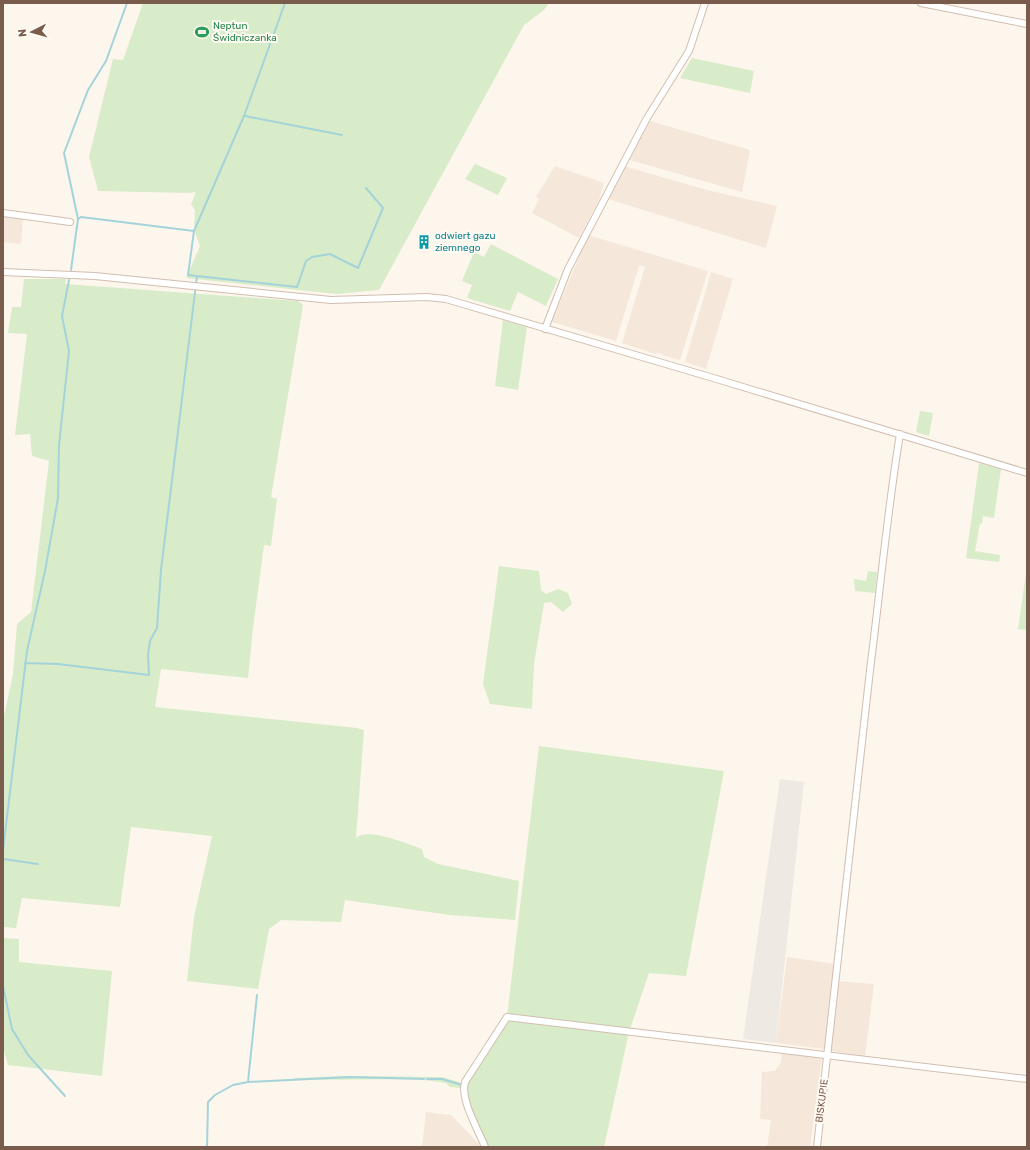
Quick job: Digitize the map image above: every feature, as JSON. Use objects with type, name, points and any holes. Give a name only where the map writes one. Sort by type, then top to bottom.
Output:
[{"type":"street","points":[[545,329],[568,269],[643,124],[689,51],[705,3]]},
{"type":"street","points":[[921,3],[1027,24]]},
{"type":"street","points":[[3,213],[70,222]]},
{"type":"street","points":[[3,272],[74,275],[330,300],[436,298],[457,302],[1027,473]]},
{"type":"street","name":"BISKUPIE","points":[[817,1147],[890,494],[900,434]]},
{"type":"street","points":[[485,1147],[465,1101],[463,1089],[465,1082],[507,1017],[1027,1079]]},
{"type":"shaded area","points":[[647,120],[750,150],[742,192],[626,159]]},
{"type":"shaded area","points":[[555,166],[604,183],[599,200],[579,238],[532,213],[539,199],[536,197]]},
{"type":"shaded area","points":[[624,166],[707,190],[777,206],[766,248],[608,199]]},
{"type":"shaded area","points":[[3,214],[23,217],[21,244],[3,242]]},
{"type":"shaded area","points":[[588,235],[708,271],[680,360],[662,355],[661,353],[655,354],[622,343],[645,267],[642,266],[639,266],[616,341],[552,322]]},
{"type":"shaded area","points":[[711,272],[733,279],[706,369],[685,362]]},
{"type":"shaded area","points":[[780,779],[804,782],[776,1043],[743,1039]]},
{"type":"shaded area","points":[[787,957],[836,964],[825,1049],[776,1043]]},
{"type":"shaded area","points":[[837,981],[874,984],[865,1056],[830,1051]]},
{"type":"shaded area","points":[[782,1052],[822,1057],[810,1147],[767,1147],[771,1120],[760,1119],[762,1072],[775,1071],[781,1062]]},
{"type":"shaded area","points":[[426,1112],[451,1115],[482,1147],[422,1147]]},
{"type":"green space","points":[[143,3],[549,3],[544,10],[524,25],[379,290],[336,294],[186,278],[200,246],[194,229],[195,210],[191,204],[196,192],[98,191],[89,157],[113,59],[123,60]]},
{"type":"green space","points":[[692,58],[754,71],[750,93],[680,78]]},
{"type":"green space","points":[[475,164],[507,178],[498,195],[465,179]]},
{"type":"green space","points":[[491,244],[558,279],[546,306],[518,292],[510,311],[467,298],[472,285],[462,281],[474,252],[484,257]]},
{"type":"green space","points":[[24,279],[66,279],[65,284],[298,301],[303,305],[271,497],[277,499],[271,546],[264,545],[248,678],[161,669],[155,707],[357,728],[364,730],[356,838],[369,834],[398,840],[422,849],[424,857],[438,864],[519,881],[515,920],[450,915],[345,900],[341,922],[281,920],[269,929],[258,989],[187,981],[194,917],[212,836],[131,827],[120,907],[22,898],[16,928],[3,927],[3,721],[13,674],[17,624],[31,612],[49,461],[32,456],[30,434],[15,435],[27,334],[8,333],[12,307],[21,307]]},
{"type":"green space","points":[[503,320],[527,327],[518,390],[495,386]]},
{"type":"green space","points":[[920,411],[933,413],[929,436],[916,432]]},
{"type":"green space","points":[[979,463],[1001,469],[994,518],[983,516],[982,524],[980,523],[975,551],[1000,555],[999,562],[966,558]]},
{"type":"green space","points":[[499,566],[539,571],[541,590],[546,594],[558,589],[568,593],[572,604],[563,612],[551,602],[544,603],[534,664],[532,709],[490,704],[483,684]]},
{"type":"green space","points":[[1027,566],[1027,630],[1018,629]]},
{"type":"green space","points":[[868,571],[877,572],[875,593],[855,591],[854,579],[866,581]]},
{"type":"green space","points":[[539,746],[724,771],[686,976],[649,973],[629,1032],[604,1147],[485,1147],[468,1109],[465,1082],[507,1017]]},
{"type":"green space","points":[[3,938],[19,939],[19,962],[112,971],[102,1076],[8,1065],[3,1048]]},
{"type":"green space","points":[[349,1076],[442,1077],[462,1083],[461,1088],[450,1087],[446,1083],[417,1079],[294,1080],[294,1078]]},
{"type":"waterway","points":[[127,3],[106,61],[88,90],[64,153],[78,219],[81,217],[194,231]]},
{"type":"waterway","points":[[285,3],[244,116],[194,231],[188,275],[297,287],[306,261],[312,257],[330,254],[358,268],[383,208],[366,188]]},
{"type":"waterway","points":[[245,116],[342,135]]},
{"type":"waterway","points":[[71,270],[78,219]]},
{"type":"waterway","points":[[25,663],[58,664],[149,675],[148,654],[150,641],[157,628],[161,570],[197,276]]},
{"type":"waterway","points":[[3,850],[27,651],[45,571],[58,498],[59,445],[69,351],[62,316],[69,280]]},
{"type":"waterway","points":[[3,859],[38,864]]},
{"type":"waterway","points":[[3,986],[12,1029],[28,1055],[65,1096]]},
{"type":"waterway","points":[[248,1082],[257,995]]},
{"type":"waterway","points":[[207,1147],[208,1102],[215,1095],[233,1085],[248,1082],[350,1077],[424,1079]]},
{"type":"waterway","points":[[427,1079],[442,1079],[462,1085]]},
{"type":"place","name":"Neptun Świdniczanka","points":[[202,32]]},
{"type":"place","name":"odwiert gazu ziemnego","points":[[424,242]]}]
